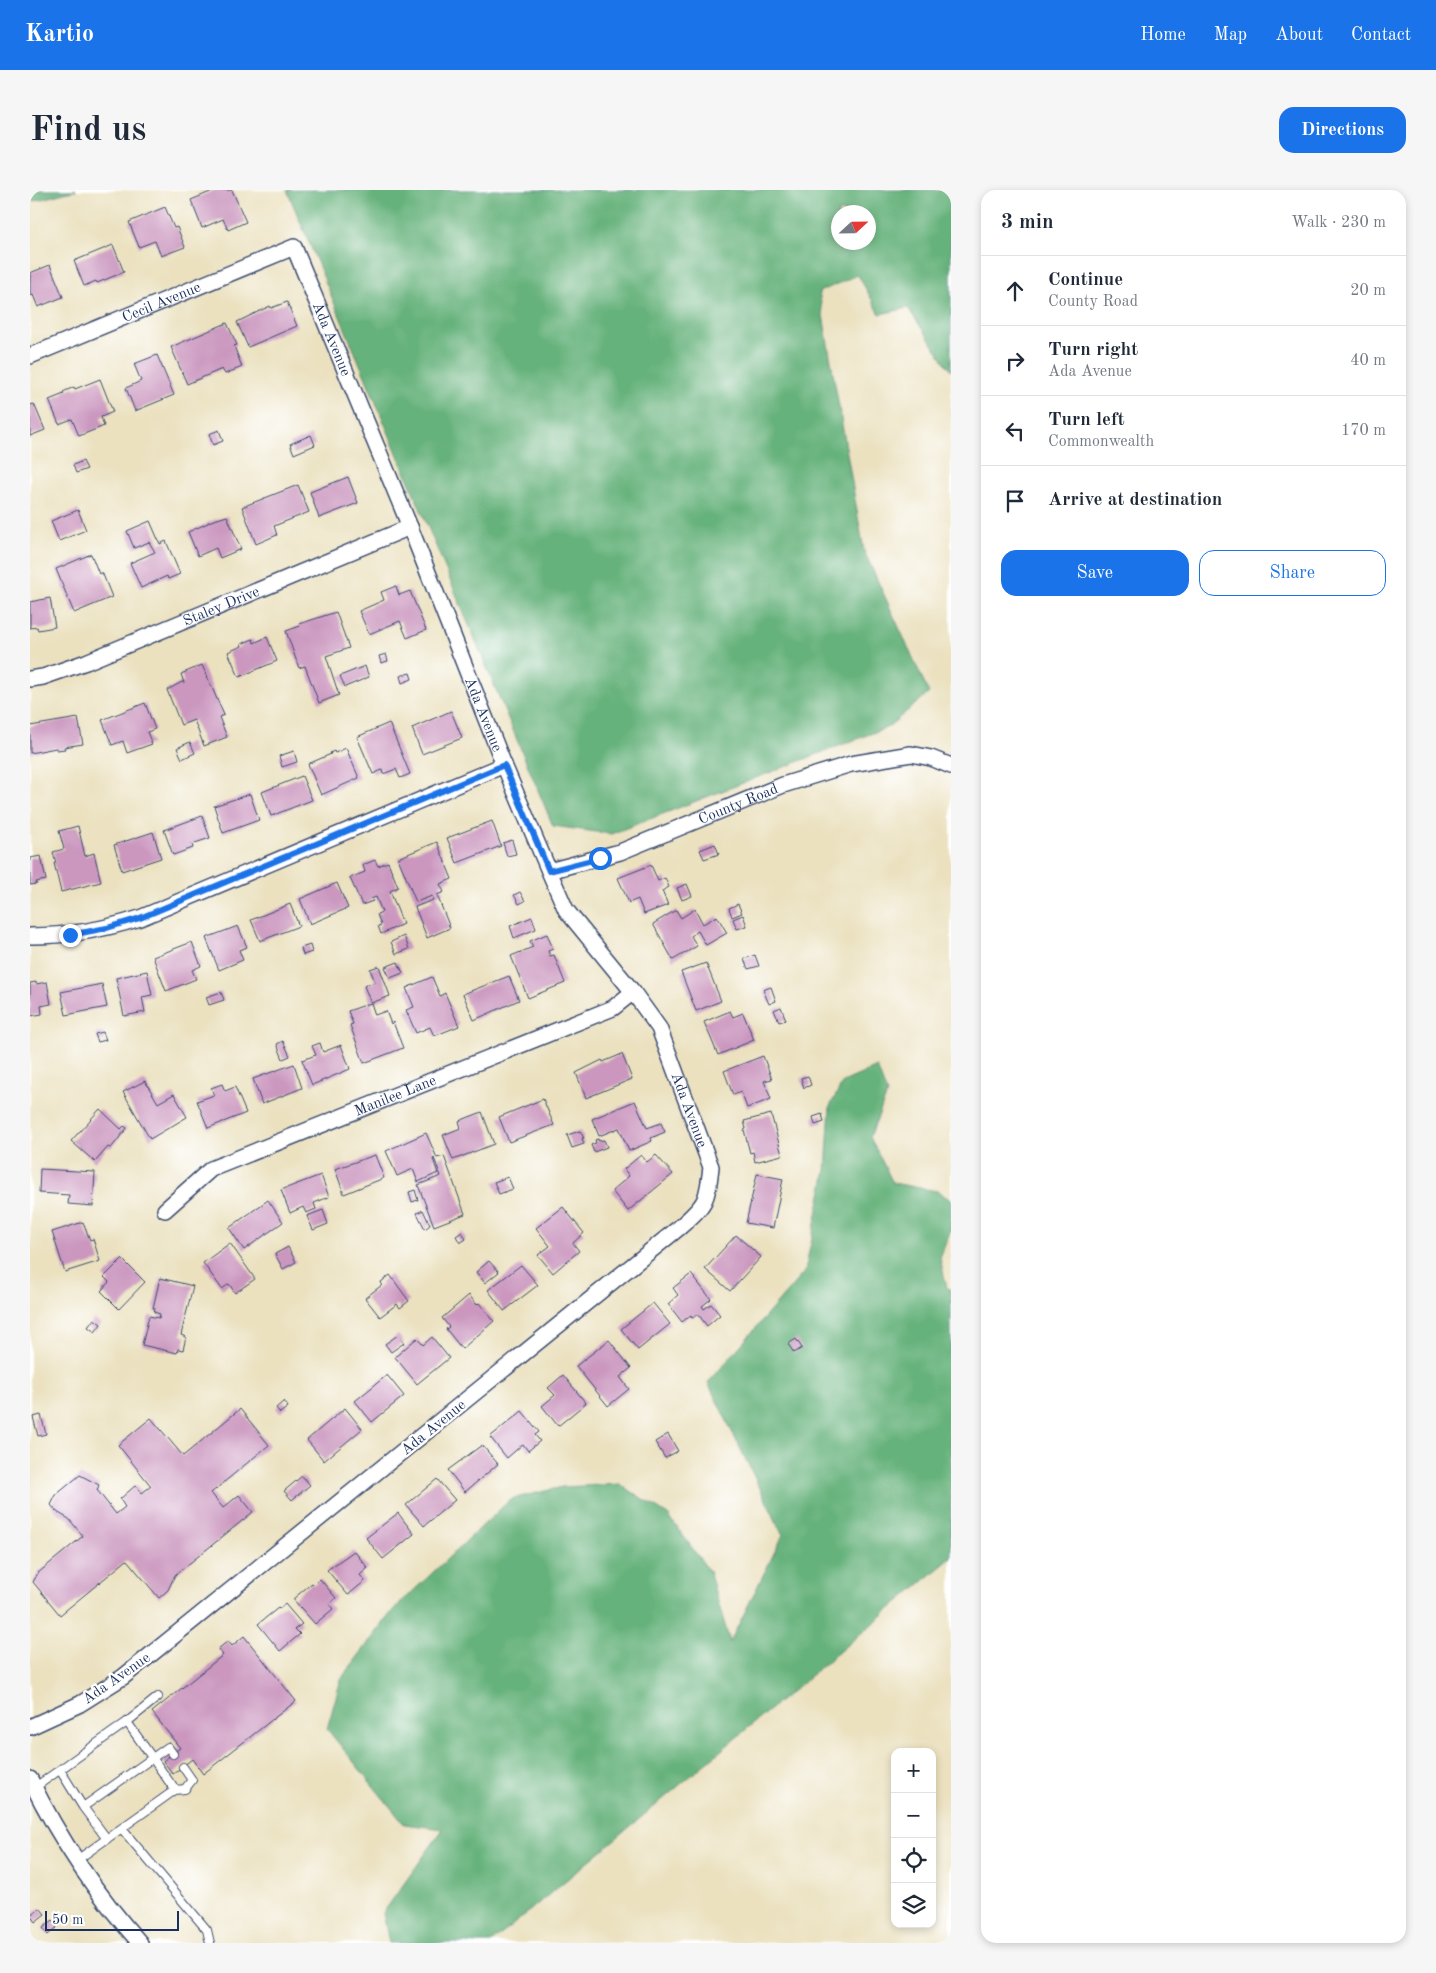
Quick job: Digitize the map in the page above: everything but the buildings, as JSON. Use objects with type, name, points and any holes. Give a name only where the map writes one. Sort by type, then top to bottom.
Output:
[{"type":"street","name":"Cecil Avenue","points":[[30,356],[294,247]]},
{"type":"street","name":"Ada Avenue","points":[[30,1727],[80,1704],[123,1677],[680,1227],[703,1206],[709,1189],[712,1167],[659,1028],[633,992],[566,910],[504,765],[410,527],[294,247]]},
{"type":"street","name":"Staley Drive","points":[[30,678],[43,677],[86,662],[410,527]]},
{"type":"street","name":"County Road","points":[[549,871],[600,858],[640,845],[783,785],[851,764],[899,755],[921,755],[951,766]]},
{"type":"street","points":[[30,936],[70,935],[107,928],[140,918],[504,765]]},
{"type":"street","name":"Manilee Lane","points":[[165,1210],[211,1169],[613,1008],[633,992]]},
{"type":"street","points":[[32,1784],[46,1812],[77,1860],[119,1920],[140,1943]]},
{"type":"lane","points":[[32,1784],[60,1770],[127,1722],[158,1697]]},
{"type":"lane","points":[[127,1722],[175,1790]]},
{"type":"lane","points":[[83,1807],[168,1747],[173,1754]]},
{"type":"lane","points":[[77,1860],[175,1790],[184,1789],[192,1780],[182,1767]]},
{"type":"lane","points":[[60,1770],[83,1807],[108,1839]]},
{"type":"lane","points":[[122,1829],[207,1930],[210,1943]]},
{"type":"green space","points":[[30,190],[76,190],[30,202]]},
{"type":"green space","points":[[287,190],[951,190],[951,371],[908,308],[880,314],[858,275],[819,292],[864,551],[929,693],[888,727],[611,834],[553,826]]},
{"type":"green space","points":[[877,1067],[887,1094],[870,1137],[893,1183],[937,1191],[951,1200],[951,1229],[940,1258],[947,1288],[951,1289],[951,1558],[491,1943],[389,1943],[383,1913],[443,1829],[404,1824],[327,1729],[341,1679],[394,1609],[511,1499],[562,1487],[620,1484],[668,1515],[709,1571],[730,1642],[783,1535],[708,1383],[805,1271],[826,1171],[830,1106],[843,1082]]},
{"type":"route","points":[[70,935],[107,928],[140,918],[504,765],[549,871],[600,858]]}]
